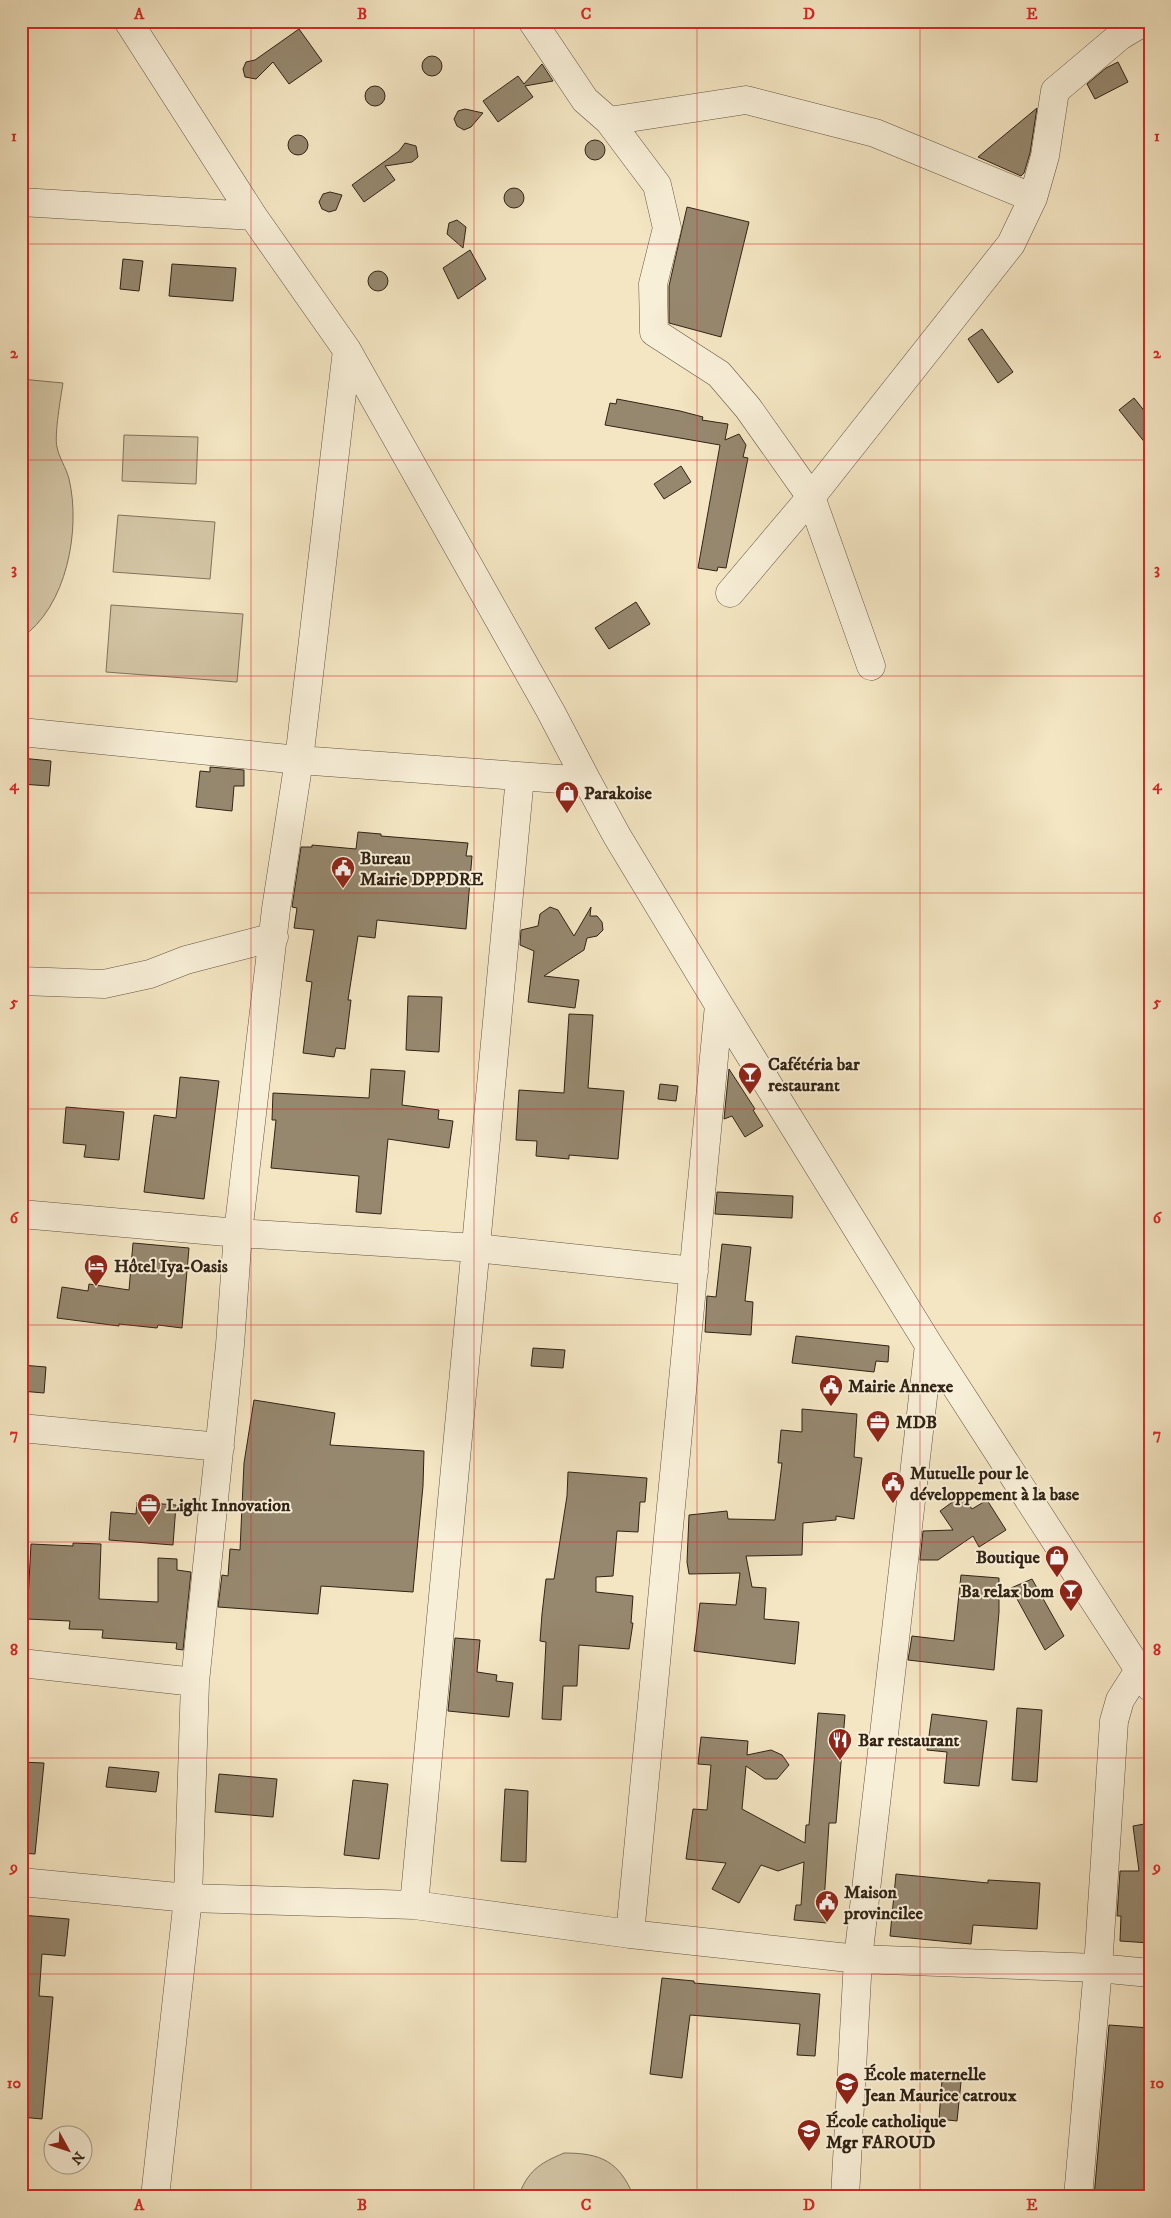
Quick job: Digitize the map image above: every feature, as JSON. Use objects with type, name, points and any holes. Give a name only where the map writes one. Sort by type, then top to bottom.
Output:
[{"type":"street","points":[[128,21],[253,216],[347,350],[551,712],[617,836],[929,1344],[1144,1679],[1120,1700],[1114,1722],[1098,1968],[1078,2197]]},
{"type":"street","points":[[532,21],[585,100],[609,121],[657,185],[667,228],[653,284],[654,332],[719,374],[748,408],[811,497],[871,666]]},
{"type":"street","points":[[730,593],[811,497],[1011,244],[1033,198],[1045,156],[1055,91],[1120,36],[1145,21]]},
{"type":"street","points":[[609,121],[746,100],[875,133],[1033,198]]},
{"type":"street","points":[[21,202],[253,216]]},
{"type":"street","points":[[155,2197],[188,1898],[195,1682],[230,1345],[238,1233],[274,937],[299,760],[347,350]]},
{"type":"street","points":[[21,732],[299,760],[587,781]]},
{"type":"street","points":[[414,1905],[520,777]]},
{"type":"street","points":[[21,981],[104,984],[150,974],[186,960],[274,937]]},
{"type":"street","points":[[630,1934],[720,1005]]},
{"type":"street","points":[[21,1214],[238,1233],[476,1248],[694,1271]]},
{"type":"street","points":[[845,2197],[858,1959],[929,1344]]},
{"type":"street","points":[[21,1428],[220,1447]]},
{"type":"street","points":[[21,1663],[195,1682]]},
{"type":"street","points":[[21,1882],[188,1898],[414,1905],[630,1934],[858,1959],[1098,1968],[1150,1973]]},
{"type":"shaded area","points":[[21,379],[63,383],[56,442],[69,479],[73,521],[67,566],[60,587],[50,607],[37,624],[21,638]]},
{"type":"shaded area","points":[[124,435],[198,437],[196,484],[122,481]]},
{"type":"shaded area","points":[[118,515],[215,522],[210,579],[113,572]]},
{"type":"shaded area","points":[[111,605],[243,614],[237,682],[106,672]]},
{"type":"shaded area","points":[[564,2153],[577,2153],[598,2157],[615,2167],[622,2175],[634,2197],[518,2197],[535,2169]]},
{"type":"building","points":[[299,29],[322,61],[289,84],[273,62],[256,79],[245,77],[243,69],[246,62],[255,60]]},
{"type":"building","points":[[432,56],[439,59],[442,66],[439,73],[432,76],[425,73],[422,66],[425,59]]},
{"type":"building","points":[[1118,62],[1128,82],[1095,99],[1087,84],[1106,68]]},
{"type":"building","points":[[542,64],[553,81],[525,86],[533,97],[498,122],[483,101],[518,76],[524,84]]},
{"type":"building","points":[[375,86],[382,89],[385,96],[382,103],[375,106],[368,103],[365,96],[368,89]]},
{"type":"building","points":[[1037,108],[1030,153],[1024,173],[1021,176],[978,157]]},
{"type":"building","points":[[465,109],[483,113],[471,127],[464,130],[457,126],[454,119],[458,111]]},
{"type":"building","points":[[298,135],[305,138],[308,145],[305,152],[298,155],[291,152],[288,145],[291,138]]},
{"type":"building","points":[[595,140],[602,143],[605,150],[602,157],[595,160],[588,157],[585,150],[588,143]]},
{"type":"building","points":[[405,143],[416,146],[418,157],[412,162],[385,166],[395,180],[364,202],[352,185],[399,151]]},
{"type":"building","points":[[514,188],[521,191],[524,198],[521,205],[514,208],[507,205],[504,198],[507,191]]},
{"type":"building","points":[[330,192],[342,195],[336,210],[329,212],[322,209],[319,202],[323,194]]},
{"type":"building","points":[[687,207],[749,222],[721,337],[669,323],[669,286]]},
{"type":"building","points":[[457,220],[466,227],[463,248],[447,234],[449,223]]},
{"type":"building","points":[[470,250],[486,279],[458,299],[443,268]]},
{"type":"building","points":[[123,259],[143,261],[139,291],[120,289]]},
{"type":"building","points":[[172,264],[236,268],[233,301],[169,296]]},
{"type":"building","points":[[378,271],[385,274],[388,281],[385,288],[378,291],[371,288],[368,281],[371,274]]},
{"type":"building","points":[[982,329],[1013,372],[998,383],[968,339]]},
{"type":"building","points":[[1134,398],[1150,418],[1150,449],[1119,410]]},
{"type":"building","points":[[617,399],[680,411],[703,417],[702,420],[728,424],[725,440],[739,434],[746,445],[743,457],[748,458],[726,568],[718,567],[717,571],[698,568],[720,445],[605,425],[610,403],[616,404]]},
{"type":"building","points":[[681,466],[691,482],[664,499],[654,484]]},
{"type":"building","points":[[636,602],[650,624],[609,649],[595,628]]},
{"type":"building","points":[[21,758],[51,761],[49,786],[21,784]]},
{"type":"building","points":[[210,767],[244,770],[244,786],[234,786],[232,811],[196,807],[200,771],[210,772]]},
{"type":"building","points":[[358,832],[381,834],[381,836],[468,843],[466,856],[472,856],[466,929],[377,920],[375,938],[358,936],[348,1000],[351,1000],[345,1049],[336,1048],[334,1057],[303,1053],[312,982],[306,981],[314,930],[294,928],[297,908],[292,907],[301,847],[312,847],[312,845],[356,849]]},
{"type":"building","points":[[550,907],[558,910],[574,936],[591,907],[590,916],[597,916],[602,922],[603,930],[597,936],[587,938],[584,950],[544,976],[579,980],[575,1008],[528,1002],[534,951],[520,945],[521,930],[538,926],[540,914]]},
{"type":"building","points":[[408,996],[442,997],[439,1052],[406,1050]]},
{"type":"building","points":[[569,1014],[593,1015],[588,1088],[624,1091],[618,1159],[569,1155],[569,1159],[536,1156],[537,1141],[516,1140],[519,1090],[564,1093]]},
{"type":"building","points":[[371,1069],[405,1071],[402,1105],[439,1110],[438,1119],[453,1121],[449,1148],[388,1139],[381,1214],[356,1212],[359,1176],[271,1168],[276,1120],[272,1120],[273,1093],[369,1098]]},
{"type":"building","points":[[729,1069],[755,1109],[753,1110],[763,1126],[745,1137],[732,1116],[724,1119]]},
{"type":"building","points":[[180,1077],[219,1081],[204,1199],[144,1192],[154,1115],[176,1118]]},
{"type":"building","points":[[660,1084],[678,1086],[676,1101],[658,1099]]},
{"type":"building","points":[[66,1107],[124,1112],[119,1160],[84,1157],[86,1145],[63,1143]]},
{"type":"building","points":[[717,1192],[793,1196],[792,1218],[715,1214]]},
{"type":"building","points":[[133,1243],[189,1248],[182,1328],[158,1325],[157,1328],[119,1324],[119,1326],[57,1318],[62,1287],[88,1291],[89,1284],[129,1290]]},
{"type":"building","points":[[722,1244],[751,1247],[745,1301],[753,1302],[751,1335],[705,1332],[707,1296],[716,1297]]},
{"type":"building","points":[[796,1336],[889,1346],[888,1362],[876,1361],[874,1372],[792,1363]]},
{"type":"building","points":[[533,1348],[565,1350],[563,1368],[531,1366]]},
{"type":"building","points":[[21,1365],[46,1367],[44,1393],[21,1391]]},
{"type":"building","points":[[254,1400],[335,1413],[330,1445],[424,1451],[423,1486],[413,1592],[321,1586],[318,1614],[218,1607],[222,1575],[228,1576],[230,1549],[240,1550],[244,1463]]},
{"type":"building","points":[[802,1409],[857,1414],[854,1457],[862,1458],[854,1519],[836,1516],[836,1520],[803,1523],[802,1555],[746,1556],[752,1587],[766,1588],[764,1619],[799,1622],[795,1664],[694,1651],[700,1603],[736,1605],[740,1573],[689,1574],[687,1562],[689,1515],[727,1511],[728,1519],[775,1520],[782,1463],[778,1463],[781,1430],[802,1432]]},
{"type":"building","points":[[568,1472],[647,1478],[645,1502],[640,1502],[638,1532],[617,1531],[613,1576],[596,1577],[596,1592],[633,1596],[631,1623],[633,1623],[629,1649],[579,1645],[577,1686],[563,1686],[561,1720],[542,1719],[546,1642],[540,1641],[542,1614],[546,1579],[554,1579],[567,1496]]},
{"type":"building","points":[[958,1498],[964,1498],[972,1509],[987,1500],[1006,1530],[979,1547],[973,1536],[938,1560],[920,1560],[923,1531],[953,1530],[940,1511]]},
{"type":"building","points":[[137,1502],[176,1505],[173,1545],[109,1540],[111,1512],[136,1514]]},
{"type":"building","points":[[73,1543],[101,1544],[99,1599],[158,1602],[158,1558],[177,1559],[177,1570],[191,1572],[183,1650],[176,1649],[177,1643],[102,1638],[103,1630],[69,1629],[70,1621],[27,1619],[31,1544],[73,1546]]},
{"type":"building","points":[[961,1575],[999,1578],[999,1612],[994,1670],[908,1660],[912,1636],[954,1641]]},
{"type":"building","points":[[1032,1579],[1064,1636],[1045,1650],[1011,1588]]},
{"type":"building","points":[[455,1638],[480,1640],[477,1672],[497,1675],[496,1681],[513,1683],[509,1717],[448,1711]]},
{"type":"building","points":[[1017,1708],[1042,1710],[1037,1782],[1012,1780]]},
{"type":"building","points":[[818,1713],[845,1715],[836,1823],[829,1823],[824,1903],[829,1904],[827,1923],[794,1920],[796,1905],[801,1905],[804,1862],[778,1871],[761,1865],[739,1903],[712,1889],[726,1863],[686,1859],[693,1809],[707,1810],[711,1765],[698,1764],[701,1737],[748,1741],[747,1755],[771,1750],[782,1755],[789,1765],[777,1779],[765,1779],[746,1766],[742,1809],[805,1843],[806,1825],[809,1825]]},
{"type":"building","points":[[932,1714],[987,1721],[979,1786],[944,1783],[947,1752],[927,1750]]},
{"type":"building","points":[[21,1762],[44,1763],[35,1854],[21,1853]]},
{"type":"building","points":[[109,1767],[159,1772],[156,1792],[106,1787]]},
{"type":"building","points":[[219,1774],[277,1779],[273,1817],[215,1812]]},
{"type":"building","points":[[353,1780],[388,1784],[379,1859],[344,1855]]},
{"type":"building","points":[[505,1789],[528,1791],[526,1862],[501,1861]]},
{"type":"building","points":[[1150,1823],[1150,1943],[1120,1941],[1121,1916],[1117,1916],[1120,1871],[1139,1871],[1133,1826]]},
{"type":"building","points":[[896,1874],[988,1883],[988,1880],[1040,1883],[1037,1929],[973,1925],[971,1944],[890,1936]]},
{"type":"building","points":[[21,1915],[69,1919],[65,1956],[42,1954],[39,1996],[53,1997],[42,2119],[21,2117],[21,1994],[24,1994],[27,1953],[21,1952]]},
{"type":"building","points":[[662,1978],[694,1981],[694,1983],[820,1994],[815,2056],[797,2055],[800,2024],[690,2015],[682,2078],[650,2074]]},
{"type":"building","points":[[1109,2025],[1150,2028],[1150,2197],[1094,2197]]},
{"type":"building","points":[[942,2080],[961,2082],[957,2121],[939,2119]]},
{"type":"place","name":"Parakoise","points":[[567,814]]},
{"type":"place","name":"Bureau Mairie DPPDRE","points":[[343,889]]},
{"type":"place","name":"Cafétéria bar restaurant","points":[[750,1095]]},
{"type":"place","name":"Hôtel Iya-Oasis","points":[[96,1287]]},
{"type":"place","name":"Mairie Annexe","points":[[831,1407]]},
{"type":"place","name":"MDB","points":[[878,1443]]},
{"type":"place","name":"Mutuelle pour le développement à la base","points":[[893,1504]]},
{"type":"place","name":"Light Innovation","points":[[149,1526]]},
{"type":"place","name":"Boutique","points":[[1057,1578]]},
{"type":"place","name":"Ba relax bom","points":[[1071,1612]]},
{"type":"place","name":"Bar restaurant","points":[[840,1761]]},
{"type":"place","name":"Maison provincilee","points":[[827,1923]]},
{"type":"place","name":"École maternelle Jean Maurice catroux","points":[[847,2105]]},
{"type":"place","name":"École catholique Mgr FAROUD","points":[[809,2152]]}]
